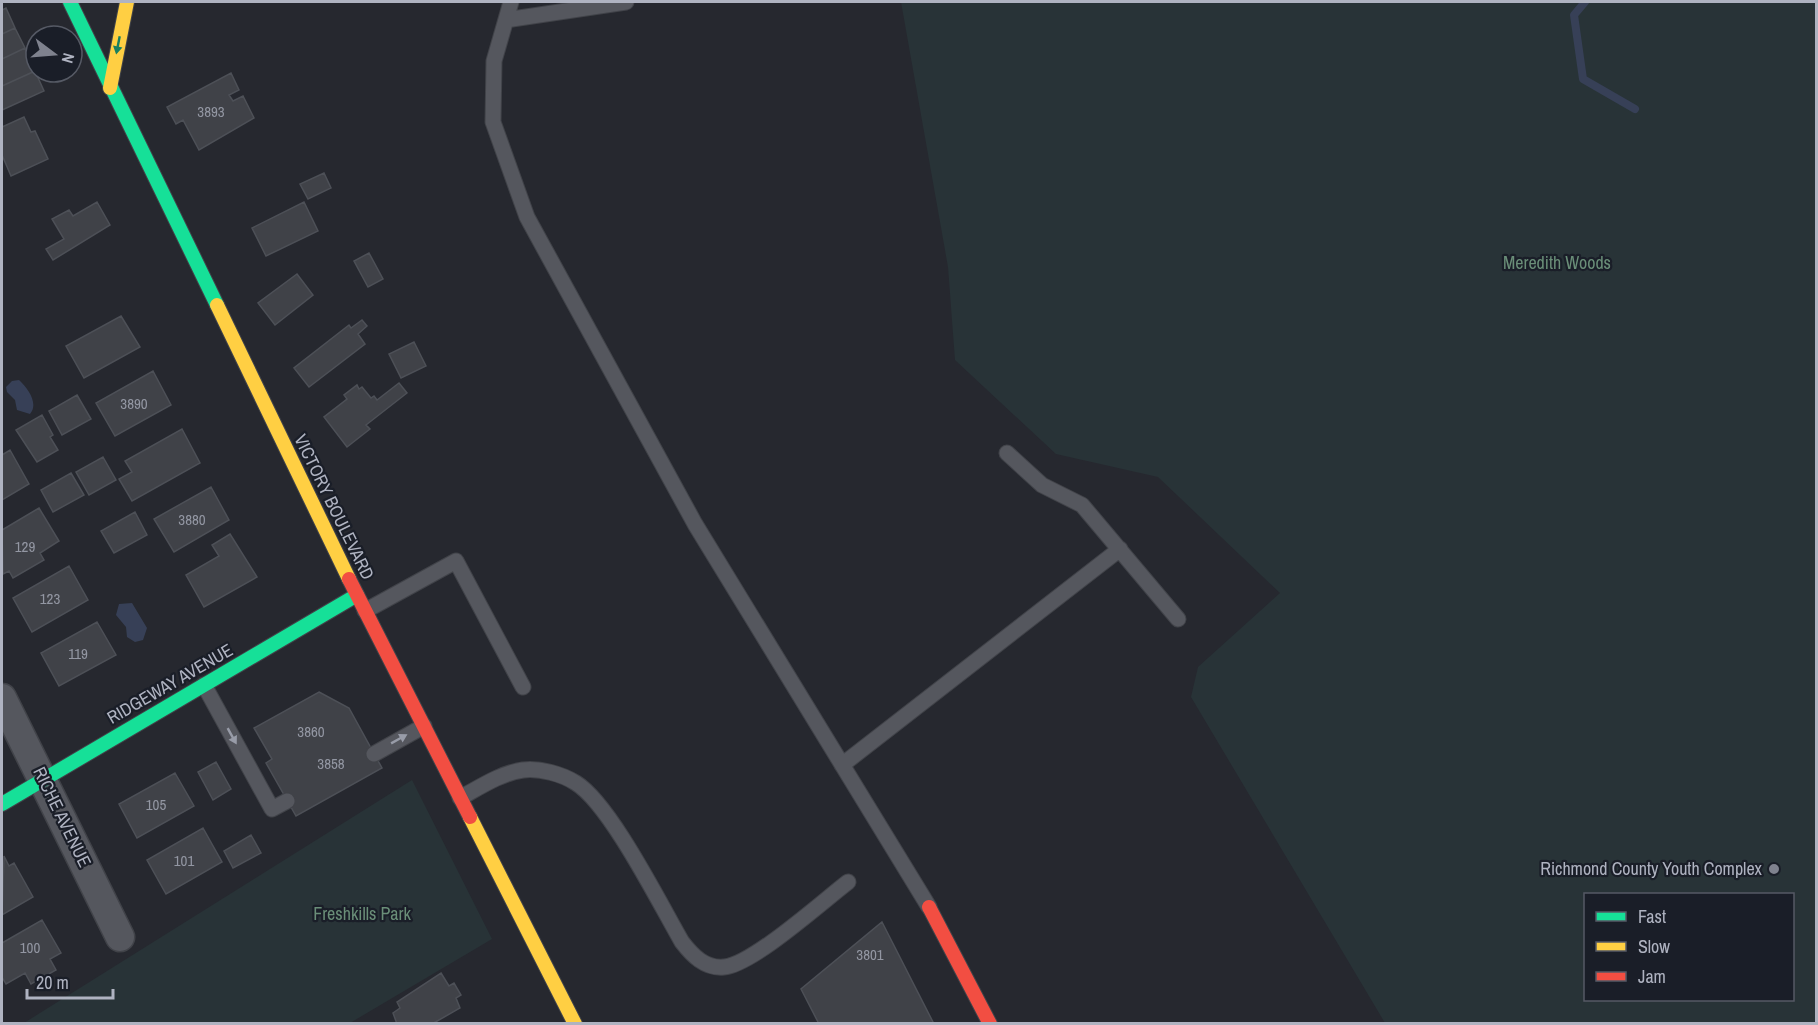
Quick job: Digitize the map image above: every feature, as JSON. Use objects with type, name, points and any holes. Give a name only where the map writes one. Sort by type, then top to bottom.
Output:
[{"type":"main road","name":"VICTORY BOULEVARD","points":[[70,2],[357,595],[575,1023]]},
{"type":"main road","points":[[110,88],[127,2]]},
{"type":"main road","name":"RIDGEWAY AVENUE","points":[[2,804],[357,595]]},
{"type":"main road","points":[[929,907],[990,1023]]},
{"type":"street","name":"RICHE AVENUE","points":[[2,698],[44,779],[120,937]]},
{"type":"lane","points":[[511,2],[494,62],[493,122],[526,217],[695,524],[929,907]]},
{"type":"lane","points":[[506,20],[626,2]]},
{"type":"lane","points":[[1006,453],[1042,485],[1082,505],[1178,619]]},
{"type":"lane","points":[[842,765],[1120,549]]},
{"type":"lane","points":[[365,611],[456,561],[523,687]]},
{"type":"lane","points":[[204,685],[272,809],[287,801]]},
{"type":"lane","points":[[374,754],[424,726]]},
{"type":"lane","points":[[460,798],[506,774],[524,770],[550,772],[576,783],[600,805],[682,942],[694,957],[709,965],[724,968],[759,951],[848,882]]},
{"type":"green space","name":"Meredith Woods","points":[[901,2],[1816,2],[1816,1023],[1385,1023],[1191,697],[1198,667],[1280,593],[1158,477],[1056,454],[955,360],[948,267]]},
{"type":"green space","name":"Freshkills Park","points":[[412,780],[492,939],[350,1023],[24,1023]]},
{"type":"water","points":[[19,380],[26,387],[33,401],[30,414],[17,410],[15,400],[7,392],[6,387],[12,381]]},
{"type":"water","points":[[132,603],[147,628],[143,640],[135,642],[127,637],[126,627],[116,615],[119,604]]},
{"type":"building","points":[[6,8],[15,28],[2,34],[2,10]]},
{"type":"building","points":[[15,28],[24,48],[2,59],[2,34]]},
{"type":"building","points":[[24,48],[24,76],[2,86],[2,59]]},
{"type":"building","points":[[231,73],[239,90],[229,95],[233,101],[243,96],[254,118],[199,150],[183,120],[176,124],[167,107]]},
{"type":"building","points":[[24,76],[24,84],[41,84],[44,91],[2,110],[2,86]]},
{"type":"building","points":[[24,117],[31,132],[35,131],[48,159],[11,176],[2,155],[2,127]]},
{"type":"building","points":[[324,173],[331,188],[308,199],[300,184]]},
{"type":"building","points":[[97,202],[110,225],[53,260],[46,249],[64,239],[52,219],[69,210],[73,216]]},
{"type":"building","points":[[304,202],[318,231],[266,256],[252,228]]},
{"type":"building","points":[[369,253],[383,279],[368,287],[354,261]]},
{"type":"building","points":[[297,274],[313,295],[275,325],[258,303]]},
{"type":"building","points":[[121,316],[140,347],[84,378],[66,346]]},
{"type":"building","points":[[362,320],[367,326],[358,334],[365,344],[309,387],[294,368],[349,325],[351,328]]},
{"type":"building","points":[[414,342],[426,366],[401,378],[389,354]]},
{"type":"building","points":[[153,371],[171,405],[115,436],[96,403]]},
{"type":"building","points":[[399,383],[407,393],[366,425],[370,429],[347,447],[324,417],[347,399],[344,395],[357,385],[359,389],[362,387],[371,398],[374,396],[377,400]]},
{"type":"building","points":[[77,395],[91,419],[62,435],[49,411]]},
{"type":"building","points":[[42,415],[53,435],[50,437],[58,450],[37,462],[16,430]]},
{"type":"building","points":[[182,429],[200,463],[132,501],[119,479],[132,472],[125,461]]},
{"type":"building","points":[[10,450],[29,484],[2,500],[2,455]]},
{"type":"building","points":[[103,457],[116,480],[89,495],[76,472]]},
{"type":"building","points":[[71,473],[84,495],[53,512],[41,490]]},
{"type":"building","points":[[211,487],[229,520],[174,552],[154,519]]},
{"type":"building","points":[[39,508],[59,541],[40,553],[44,560],[13,578],[9,571],[3,574],[2,530]]},
{"type":"building","points":[[135,512],[147,535],[114,553],[101,531]]},
{"type":"building","points":[[230,534],[257,577],[204,607],[186,575],[219,556],[212,545]]},
{"type":"building","points":[[69,566],[88,600],[32,632],[13,598]]},
{"type":"building","points":[[97,622],[116,655],[59,686],[41,653]]},
{"type":"building","points":[[319,692],[349,708],[382,768],[296,816],[266,763],[272,759],[254,728]]},
{"type":"building","points":[[216,762],[231,789],[213,800],[198,772]]},
{"type":"building","points":[[175,773],[194,806],[137,838],[119,804]]},
{"type":"building","points":[[203,828],[222,862],[166,894],[147,860]]},
{"type":"building","points":[[251,835],[261,853],[233,868],[224,851]]},
{"type":"building","points":[[4,856],[9,866],[14,863],[33,897],[2,915]]},
{"type":"building","points":[[42,920],[61,953],[50,959],[56,970],[31,984],[25,973],[6,984],[2,977],[2,943]]},
{"type":"building","points":[[882,922],[934,1024],[819,1024],[801,989]]},
{"type":"building","points":[[441,973],[449,986],[454,983],[461,995],[456,998],[460,1008],[432,1024],[397,1024],[393,1013],[400,1008],[397,1002]]},
{"type":"waterway","points":[[1585,2],[1574,15],[1583,79],[1635,109]]},
{"type":"traffic: fast","points":[[70,2],[217,305]]},
{"type":"traffic: fast","points":[[2,804],[357,595]]},
{"type":"traffic: slow","points":[[110,88],[127,2]]},
{"type":"traffic: slow","points":[[217,305],[349,579]]},
{"type":"traffic: slow","points":[[470,817],[575,1024]]},
{"type":"traffic: jam","points":[[349,579],[470,817]]},
{"type":"traffic: jam","points":[[929,907],[990,1024]]},
{"type":"place","name":"Richmond County Youth Complex","points":[[1774,869]]}]
